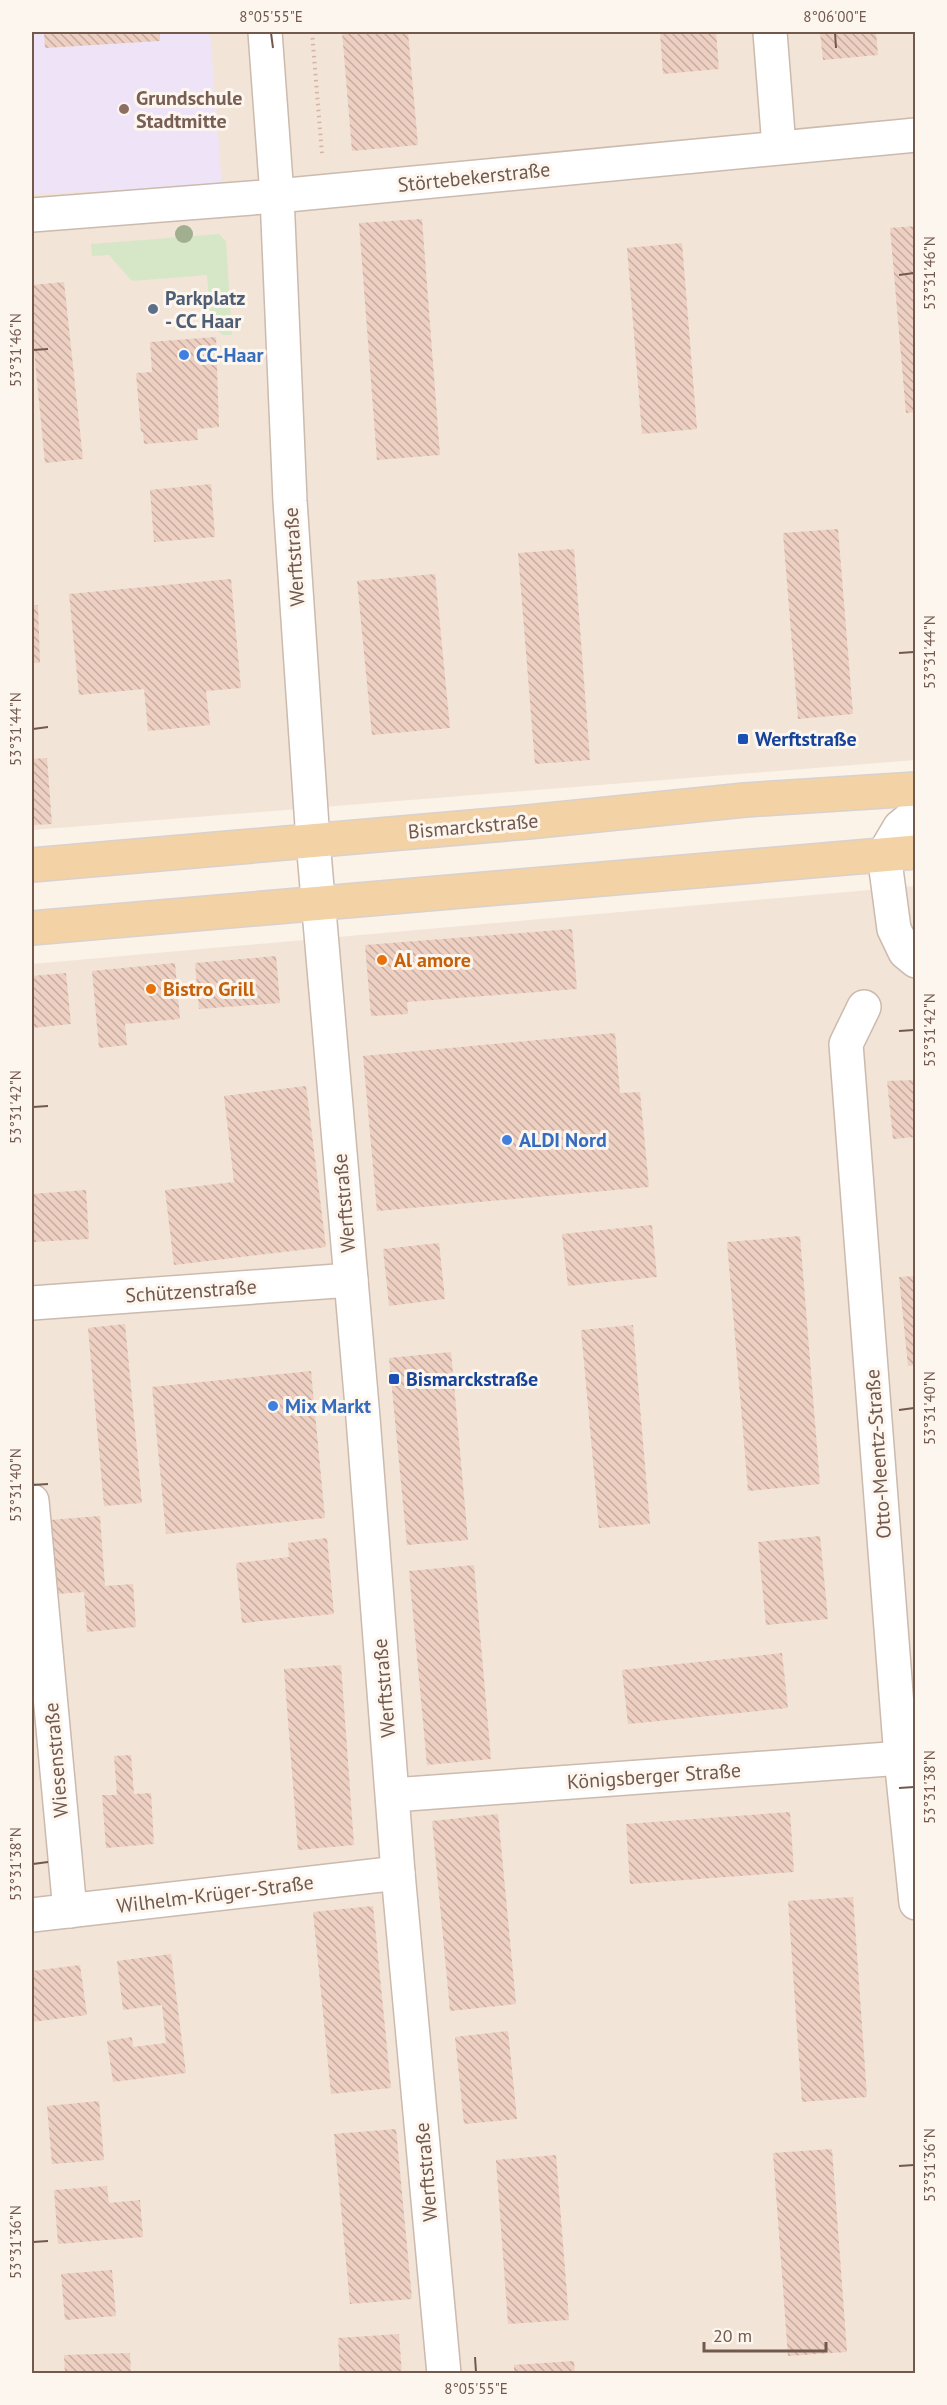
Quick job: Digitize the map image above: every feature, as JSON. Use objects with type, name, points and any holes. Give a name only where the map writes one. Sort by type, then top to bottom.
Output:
[{"type":"main road","name":"Bismarckstraße","points":[[32,865],[745,800],[915,789]]},
{"type":"main road","points":[[32,928],[900,853]]},
{"type":"street","name":"Werftstraße","points":[[265,32],[277,196],[290,501],[313,841],[351,1280],[398,1873],[444,2373]]},
{"type":"street","points":[[770,32],[779,147]]},
{"type":"street","name":"Störtebekerstraße","points":[[32,215],[277,196],[915,135]]},
{"type":"street","points":[[915,814],[900,827],[894,929],[904,952],[915,961]]},
{"type":"street","name":"Otto-Meentz-Straße","points":[[864,1007],[846,1044],[908,1757],[915,1903]]},
{"type":"street","name":"Schützenstraße","points":[[32,1302],[351,1280]]},
{"type":"street","name":"Wiesenstraße","points":[[32,1501],[70,1911]]},
{"type":"street","name":"Königsberger Straße","points":[[393,1795],[908,1757]]},
{"type":"street","name":"Wilhelm-Krüger-Straße","points":[[32,1915],[398,1873]]},
{"type":"path","points":[[312,32],[322,160]]},
{"type":"shaded area","points":[[32,32],[915,32],[915,760],[32,830]]},
{"type":"shaded area","name":"Grundschule Stadtmitte","points":[[32,32],[210,32],[222,186],[32,194]]},
{"type":"shaded area","points":[[915,886],[915,2373],[32,2374],[32,964]]},
{"type":"green space","points":[[219,234],[226,241],[232,335],[223,335],[211,326],[207,275],[132,281],[109,255],[92,256],[91,244]]},
{"type":"building","points":[[44,32],[160,32],[160,41],[45,48]]},
{"type":"building","points":[[342,32],[408,32],[418,145],[352,151]]},
{"type":"building","points":[[660,32],[716,32],[719,69],[663,74]]},
{"type":"building","points":[[820,32],[876,32],[878,55],[823,60]]},
{"type":"building","points":[[422,219],[440,455],[377,460],[359,223]]},
{"type":"building","points":[[916,226],[916,412],[906,413],[890,228]]},
{"type":"building","points":[[682,243],[697,429],[642,434],[627,248]]},
{"type":"building","points":[[64,282],[83,459],[45,463],[32,330],[32,285]]},
{"type":"building","points":[[216,337],[219,427],[197,429],[198,440],[144,444],[136,373],[152,372],[150,342]]},
{"type":"building","points":[[211,484],[215,537],[154,542],[150,490]]},
{"type":"building","points":[[838,529],[853,714],[798,719],[783,533]]},
{"type":"building","points":[[574,549],[590,760],[535,764],[518,553]]},
{"type":"building","points":[[435,574],[450,728],[372,735],[357,581]]},
{"type":"building","points":[[231,579],[241,688],[206,691],[210,725],[148,731],[144,689],[79,695],[69,594]]},
{"type":"building","points":[[32,605],[38,605],[40,663],[32,663]]},
{"type":"building","points":[[47,758],[52,824],[32,825],[32,759]]},
{"type":"building","points":[[572,929],[577,989],[407,1002],[408,1014],[371,1016],[365,945]]},
{"type":"building","points":[[276,956],[280,1003],[199,1009],[195,963]]},
{"type":"building","points":[[175,963],[180,1019],[125,1024],[127,1045],[99,1048],[92,971]]},
{"type":"building","points":[[66,973],[71,1024],[32,1028],[32,976]]},
{"type":"building","name":"ALDI Nord","points":[[615,1033],[620,1093],[640,1092],[649,1187],[377,1211],[363,1056]]},
{"type":"building","points":[[916,1080],[916,1137],[893,1139],[887,1081]]},
{"type":"building","points":[[306,1086],[326,1247],[174,1265],[165,1190],[234,1182],[224,1096]]},
{"type":"building","points":[[86,1190],[89,1239],[32,1242],[32,1194]]},
{"type":"building","points":[[652,1225],[657,1277],[568,1286],[562,1234]]},
{"type":"building","points":[[800,1236],[820,1484],[748,1491],[727,1242]]},
{"type":"building","points":[[439,1243],[445,1299],[389,1306],[383,1249]]},
{"type":"building","points":[[916,1276],[916,1365],[908,1366],[899,1277]]},
{"type":"building","points":[[125,1324],[142,1503],[104,1506],[88,1328]]},
{"type":"building","points":[[633,1325],[650,1524],[599,1528],[581,1330]]},
{"type":"building","points":[[451,1352],[468,1540],[407,1545],[389,1358]]},
{"type":"building","points":[[311,1371],[325,1518],[166,1534],[152,1387]]},
{"type":"building","points":[[100,1516],[105,1586],[133,1584],[136,1627],[87,1632],[84,1592],[56,1594],[50,1520]]},
{"type":"building","points":[[820,1536],[828,1619],[766,1625],[758,1542]]},
{"type":"building","points":[[327,1538],[334,1614],[242,1623],[236,1563],[289,1557],[288,1543]]},
{"type":"building","points":[[474,1565],[491,1759],[427,1765],[409,1571]]},
{"type":"building","points":[[782,1653],[788,1708],[628,1724],[622,1670]]},
{"type":"building","points":[[341,1665],[354,1845],[298,1850],[284,1669]]},
{"type":"building","points":[[131,1755],[134,1794],[151,1793],[154,1844],[106,1848],[102,1795],[117,1795],[114,1756]]},
{"type":"building","points":[[790,1812],[794,1872],[630,1884],[626,1824]]},
{"type":"building","points":[[498,1814],[516,2004],[450,2011],[432,1821]]},
{"type":"building","points":[[853,1897],[867,2097],[802,2102],[788,1901]]},
{"type":"building","points":[[373,1906],[391,2088],[331,2094],[313,1912]]},
{"type":"building","points":[[171,1954],[186,2073],[113,2082],[107,2041],[132,2037],[133,2047],[166,2043],[162,2005],[123,2010],[117,1961]]},
{"type":"building","points":[[80,1965],[87,2015],[32,2022],[32,1971]]},
{"type":"building","points":[[508,2031],[517,2119],[464,2124],[455,2037]]},
{"type":"building","points":[[99,2101],[104,2160],[52,2164],[47,2106]]},
{"type":"building","points":[[396,2129],[412,2299],[350,2304],[334,2134]]},
{"type":"building","points":[[832,2149],[847,2352],[788,2356],[773,2153]]},
{"type":"building","points":[[556,2155],[569,2320],[508,2324],[496,2160]]},
{"type":"building","points":[[107,2186],[109,2203],[140,2200],[143,2237],[58,2244],[54,2190]]},
{"type":"building","points":[[112,2270],[116,2316],[65,2320],[61,2274]]},
{"type":"building","points":[[399,2334],[402,2374],[340,2374],[338,2338]]},
{"type":"building","points":[[130,2353],[131,2374],[65,2374],[64,2355]]},
{"type":"building","points":[[574,2361],[575,2374],[514,2374],[514,2365]]},
{"type":"place","name":"Grundschule Stadtmitte","points":[[124,109]]},
{"type":"place","name":"Parkplatz - CC Haar","points":[[153,309]]},
{"type":"place","name":"CC-Haar","points":[[184,355]]},
{"type":"place","name":"Werftstraße","points":[[743,739]]},
{"type":"place","name":"Al amore","points":[[382,960]]},
{"type":"place","name":"Bistro Grill","points":[[151,989]]},
{"type":"place","name":"ALDI Nord","points":[[507,1140]]},
{"type":"place","name":"Bismarckstraße","points":[[394,1379]]},
{"type":"place","name":"Mix Markt","points":[[273,1406]]}]
